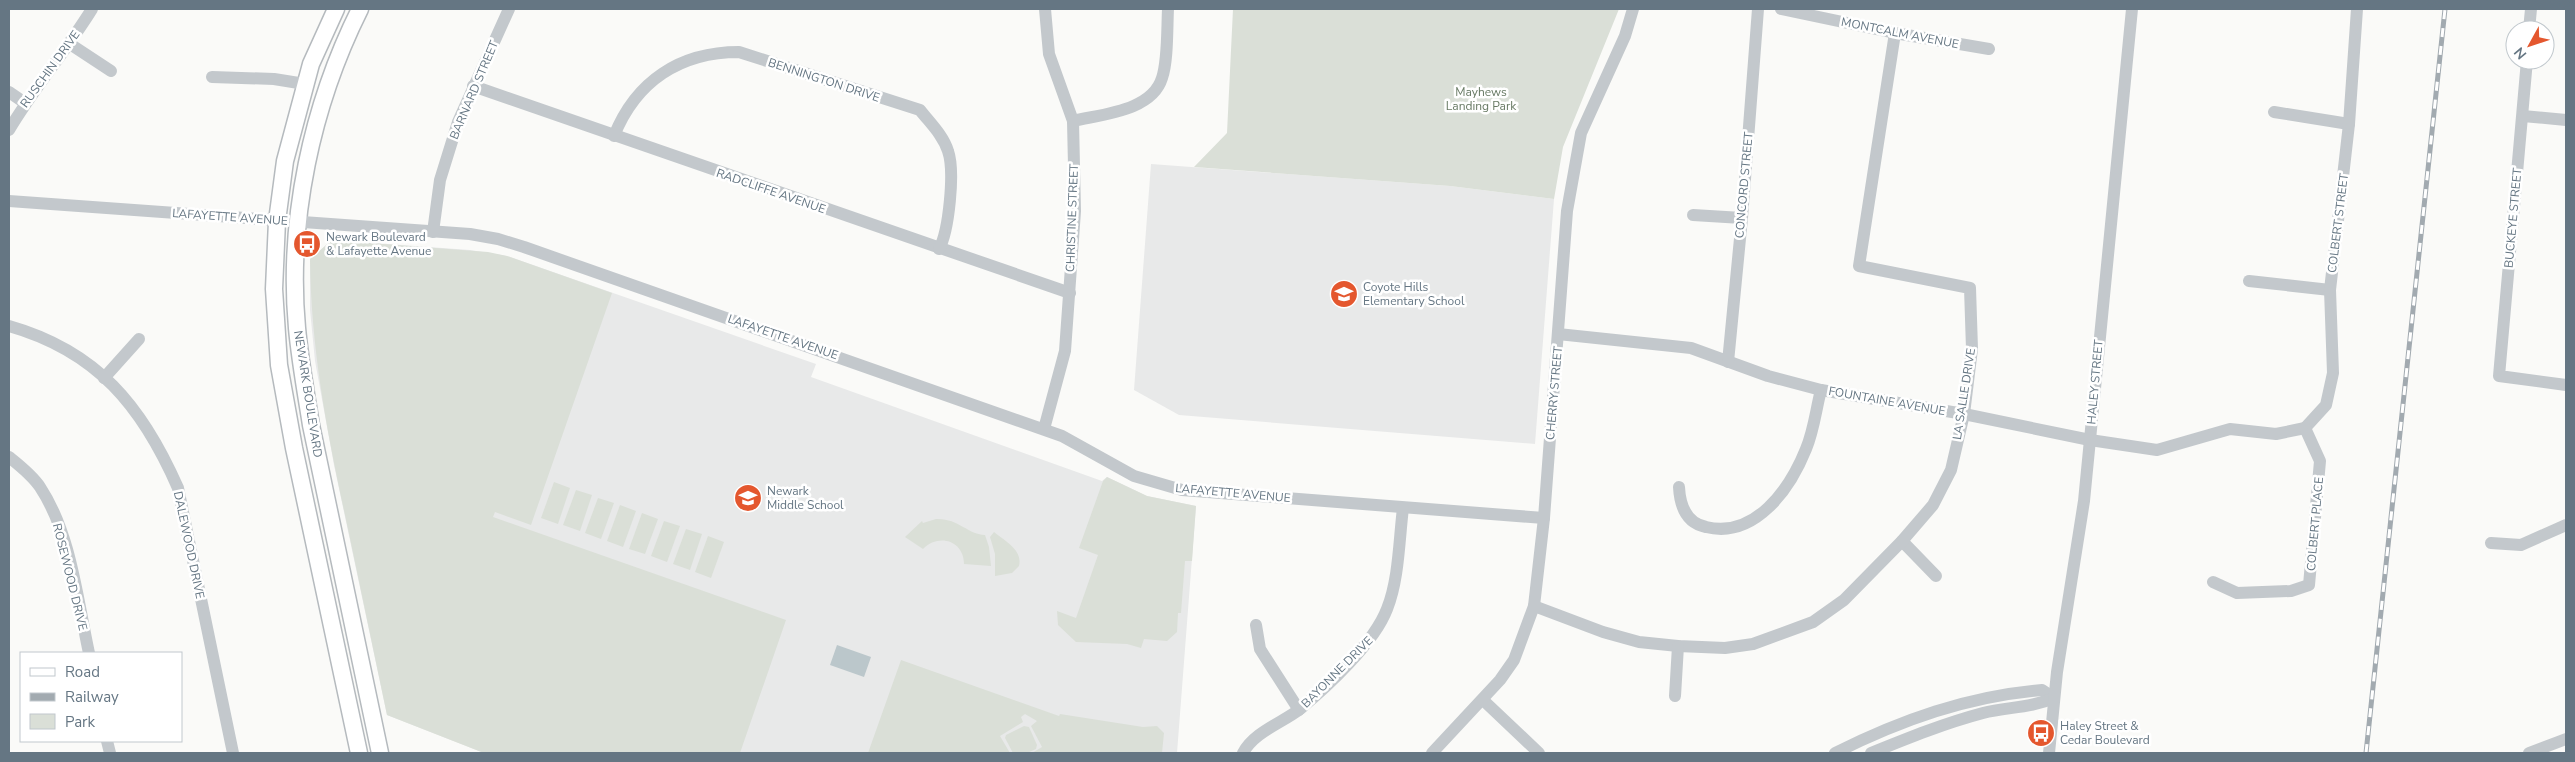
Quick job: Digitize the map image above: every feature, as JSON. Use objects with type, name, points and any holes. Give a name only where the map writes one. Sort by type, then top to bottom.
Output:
[{"type":"main road","name":"NEWARK BOULEVARD","points":[[336,9],[310,64],[285,162],[277,221],[274,289],[279,365],[294,448],[359,753]]},
{"type":"main road","name":"NEWARK BOULEVARD","points":[[360,9],[345,38],[323,102],[311,146],[299,222],[296,300],[303,376],[380,753]]},
{"type":"street","name":"RUSCHIN DRIVE","points":[[9,130],[25,103],[70,44],[92,9]]},
{"type":"street","name":"BARNARD STREET","points":[[433,232],[440,180],[458,122],[509,9]]},
{"type":"street","name":"CHRISTINE STREET","points":[[1044,429],[1065,351],[1075,211],[1073,122],[1049,54],[1045,9]]},
{"type":"street","points":[[1073,122],[1129,108],[1154,93],[1162,77],[1168,9]]},
{"type":"street","name":"CHERRY STREET","points":[[1432,753],[1483,700],[1514,660],[1534,606],[1544,518],[1567,211],[1581,133],[1625,36],[1633,9]]},
{"type":"street","name":"CONCORD STREET","points":[[1728,362],[1742,218],[1758,9]]},
{"type":"street","name":"MONTCALM AVENUE","points":[[1782,9],[1895,33],[1989,49]]},
{"type":"street","name":"HALEY STREET","points":[[2049,753],[2054,698],[2084,501],[2132,9]]},
{"type":"street","name":"COLBERT STREET","points":[[2305,428],[2326,405],[2334,373],[2330,290],[2349,124],[2357,9]]},
{"type":"street","name":"LA SALLE DRIVE","points":[[1534,606],[1603,632],[1640,642],[1725,648],[1753,644],[1813,622],[1844,600],[1902,541],[1933,505],[1951,470],[1964,414],[1972,349],[1970,288],[1859,266],[1895,33]]},
{"type":"street","points":[[70,44],[111,71]]},
{"type":"street","name":"BENNINGTON DRIVE","points":[[614,136],[620,120],[637,97],[662,72],[693,58],[716,52],[739,52],[920,110],[939,134],[949,152],[951,190],[947,232],[939,249]]},
{"type":"street","name":"BUCKEYE STREET","points":[[2526,70],[2499,376],[2566,385]]},
{"type":"street","points":[[212,77],[274,79],[305,84]]},
{"type":"street","name":"RADCLIFFE AVENUE","points":[[473,86],[1070,293]]},
{"type":"street","points":[[9,92],[25,103]]},
{"type":"street","points":[[2274,112],[2349,124]]},
{"type":"street","points":[[2523,116],[2566,120]]},
{"type":"street","name":"LAFAYETTE AVENUE","points":[[9,202],[433,232],[498,239],[524,246],[1044,429],[1084,446],[1134,476],[1174,488],[1544,518]]},
{"type":"street","points":[[1693,215],[1742,218]]},
{"type":"street","points":[[2249,281],[2330,290]]},
{"type":"street","name":"DALEWOOD DRIVE","points":[[9,326],[62,346],[84,360],[122,394],[153,435],[178,488],[233,753]]},
{"type":"street","name":"FOUNTAINE AVENUE","points":[[1558,334],[1691,348],[1768,376],[1821,390],[1964,414],[2090,440],[2157,450],[2230,429],[2276,434],[2305,428]]},
{"type":"street","points":[[104,378],[139,339]]},
{"type":"street","points":[[1679,487],[1680,501],[1684,512],[1691,521],[1700,526],[1712,529],[1729,528],[1751,521],[1774,502],[1797,468],[1806,449],[1821,390]]},
{"type":"street","name":"COLBERT PLACE","points":[[2213,582],[2236,593],[2291,590],[2309,584],[2320,461],[2305,428]]},
{"type":"street","name":"ROSEWOOD DRIVE","points":[[9,457],[39,485],[56,517],[66,550],[88,652]]},
{"type":"street","name":"BAYONNE DRIVE","points":[[1243,753],[1260,734],[1299,710],[1374,635],[1388,609],[1394,582],[1403,508]]},
{"type":"street","points":[[2491,543],[2521,545],[2566,525]]},
{"type":"street","points":[[1902,541],[1936,576]]},
{"type":"street","points":[[1256,625],[1260,649],[1299,710]]},
{"type":"street","points":[[1674,696],[1678,646]]},
{"type":"street","points":[[1835,753],[1921,715],[1960,702],[2042,690],[2054,698]]},
{"type":"street","points":[[1871,753],[1962,719],[2008,708],[2037,705],[2054,698]]},
{"type":"street","points":[[1483,700],[1539,753]]},
{"type":"street","points":[[2529,753],[2566,739]]},
{"type":"shaded area","name":"Coyote Hills Elementary School","points":[[1151,164],[1450,186],[1554,199],[1535,444],[1179,415],[1134,390]]},
{"type":"shaded area","name":"Newark Middle School","points":[[332,240],[470,250],[507,256],[816,364],[811,377],[1102,481],[1107,477],[1147,496],[1196,506],[1177,753],[484,753],[387,715],[334,465],[315,361],[310,310],[310,259]]},
{"type":"shaded area","points":[[837,645],[871,657],[864,677],[830,665]]},
{"type":"green space","name":"Mayhews Landing Park","points":[[1233,9],[1619,9],[1563,147],[1554,199],[1450,186],[1194,167],[1227,133]]},
{"type":"green space","points":[[332,240],[488,252],[507,256],[612,293],[531,525],[495,512],[493,517],[786,620],[740,753],[484,753],[387,715],[334,461],[317,361],[310,259]]},
{"type":"green space","points":[[1107,477],[1147,496],[1196,506],[1192,561],[1185,561],[1181,613],[1178,613],[1177,632],[1167,641],[1144,639],[1141,648],[1127,644],[1076,642],[1058,625],[1057,611],[1076,618],[1098,555],[1079,548],[1103,481]]},
{"type":"green space","points":[[554,482],[570,488],[558,524],[541,518]]},
{"type":"green space","points":[[576,490],[592,495],[580,531],[563,525]]},
{"type":"green space","points":[[598,498],[614,503],[601,539],[585,533]]},
{"type":"green space","points":[[620,505],[636,511],[623,547],[607,541]]},
{"type":"green space","points":[[642,513],[658,519],[645,554],[629,549]]},
{"type":"green space","points":[[944,519],[973,532],[985,535],[989,547],[991,566],[964,564],[960,549],[949,541],[936,541],[923,549],[905,537],[922,521],[923,523]]},
{"type":"green space","points":[[664,521],[680,526],[667,562],[651,556]]},
{"type":"green space","points":[[686,529],[702,534],[690,570],[673,564]]},
{"type":"green space","points":[[994,532],[1012,546],[1018,555],[1020,560],[1019,566],[1012,573],[995,576],[995,554],[990,537]]},
{"type":"green space","points":[[708,536],[724,542],[711,578],[695,572]]},
{"type":"green space","points":[[901,660],[1059,716],[1060,714],[1143,727],[1157,726],[1164,733],[1162,753],[1032,753],[1042,747],[1031,726],[1037,721],[1025,714],[1021,717],[1023,722],[1000,736],[1010,753],[868,753]]},
{"type":"green space","points":[[1024,726],[1029,727],[1037,745],[1036,749],[1027,753],[1013,753],[1005,738],[1006,735]]},
{"type":"railway","points":[[2366,753],[2445,9]]},
{"type":"place","name":"Newark Boulevard & Lafayette Avenue","points":[[307,244]]},
{"type":"place","name":"Coyote Hills Elementary School","points":[[1344,294]]},
{"type":"place","name":"Newark Middle School","points":[[748,498]]},
{"type":"place","name":"Haley Street & Cedar Boulevard","points":[[2041,733]]}]
